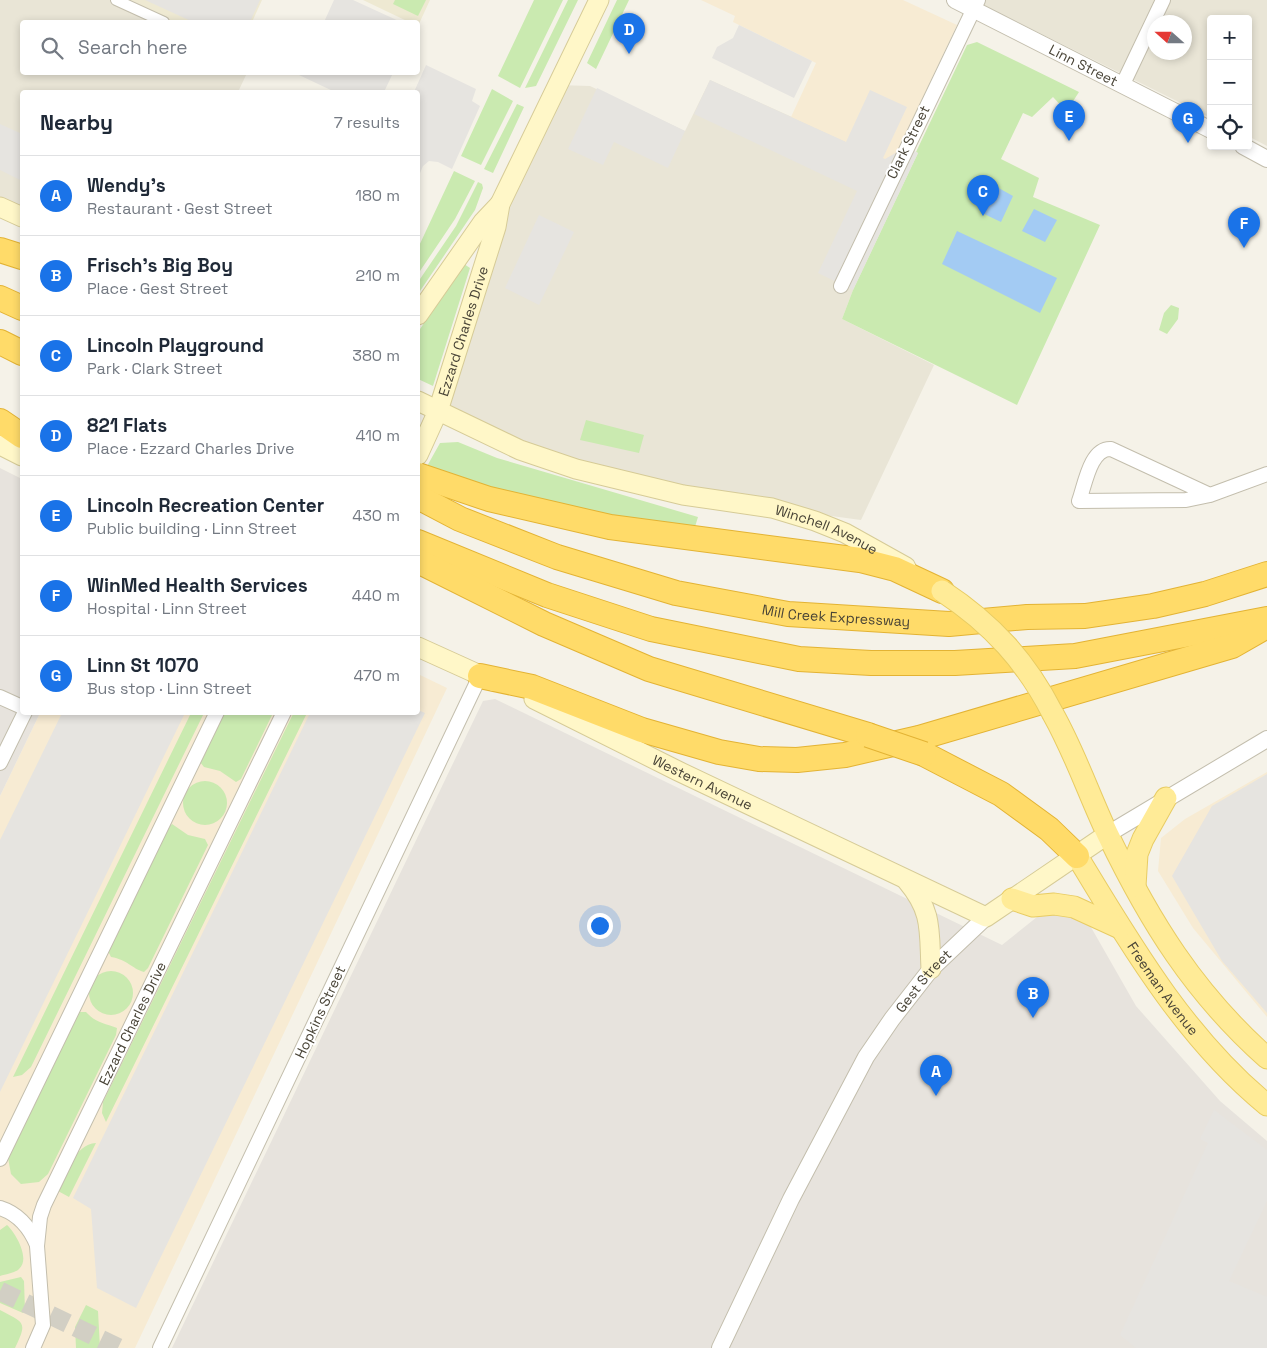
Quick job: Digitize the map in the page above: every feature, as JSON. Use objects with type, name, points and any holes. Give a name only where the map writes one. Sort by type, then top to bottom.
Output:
[{"type":"highway","points":[[0,250],[20,256]]},
{"type":"highway","points":[[0,298],[20,307]]},
{"type":"highway","points":[[0,342],[20,352]]},
{"type":"highway","points":[[0,421],[20,435]]},
{"type":"highway","points":[[420,476],[489,499],[610,527],[860,560],[896,568],[942,591]]},
{"type":"highway","name":"Mill Creek Expressway","points":[[420,498],[460,518],[557,557],[676,593],[788,614],[949,624],[1026,617],[1085,616],[1153,606],[1205,594],[1267,574]]},
{"type":"highway","points":[[420,543],[547,595],[651,628],[799,658],[871,663],[956,663],[1075,656],[1267,618]]},
{"type":"highway","points":[[420,562],[544,624],[649,669],[868,735],[924,754],[1001,794],[1043,824],[1077,856]]},
{"type":"highway","points":[[480,676],[532,687],[642,730],[719,752],[759,759],[797,760],[845,755],[919,738],[1232,646],[1267,626]]},
{"type":"main road","name":"Ezzard Charles Drive","points":[[420,450],[438,411],[496,227],[500,204],[599,0]]},
{"type":"main road","name":"Ezzard Charles Drive","points":[[420,312],[483,222],[500,204]]},
{"type":"main road","points":[[0,207],[20,216]]},
{"type":"main road","name":"Winchell Avenue","points":[[420,403],[520,450],[576,469],[683,495],[772,508],[815,521],[879,550],[967,608],[1021,661],[1037,684],[1082,771],[1108,834]]},
{"type":"main road","points":[[0,446],[20,455]]},
{"type":"main road","name":"Western Avenue","points":[[420,648],[553,708],[634,750],[906,880],[986,916]]},
{"type":"main road","points":[[1135,889],[1137,854],[1143,839],[1166,798]]},
{"type":"main road","name":"Gest Street","points":[[986,916],[1108,834]]},
{"type":"main road","name":"Freeman Avenue","points":[[1108,834],[1135,889],[1189,975],[1208,999],[1267,1058]]},
{"type":"main road","name":"Freeman Avenue","points":[[1077,856],[1120,928],[1182,1017],[1214,1056],[1267,1105]]},
{"type":"main road","points":[[906,880],[921,898],[926,910],[931,969]]},
{"type":"main road","points":[[1012,899],[1033,906],[1054,904],[1074,907],[1120,928]]},
{"type":"street","points":[[116,0],[160,20]]},
{"type":"street","name":"Linn Street","points":[[955,0],[975,5],[1207,128]]},
{"type":"street","points":[[1123,84],[1163,0]]},
{"type":"street","name":"Clark Street","points":[[841,286],[975,5]]},
{"type":"street","points":[[1252,150],[1266,155]]},
{"type":"street","points":[[1210,494],[1111,449],[1106,449],[1095,457],[1079,501],[1170,502],[1210,494],[1267,474]]},
{"type":"street","name":"Hopkins Street","points":[[160,1348],[480,676]]},
{"type":"street","points":[[0,697],[20,707]]},
{"type":"street","points":[[0,763],[24,715]]},
{"type":"street","points":[[0,1158],[216,715]]},
{"type":"street","name":"Ezzard Charles Drive","points":[[34,1348],[41,1332],[43,1319],[37,1246],[40,1217],[44,1205],[283,715]]},
{"type":"street","name":"Gest Street","points":[[1108,834],[1267,739]]},
{"type":"street","name":"Gest Street","points":[[720,1348],[791,1199],[854,1080],[892,1019],[931,969],[986,916]]},
{"type":"street","points":[[0,1208],[10,1212],[26,1225],[37,1246]]},
{"type":"shaded area","points":[[0,0],[116,0],[160,20],[20,20],[20,75],[246,75],[239,90],[20,90],[20,216],[0,207]]},
{"type":"shaded area","points":[[124,0],[262,0],[253,20],[168,20]]},
{"type":"shaded area","points":[[145,0],[260,0],[251,20],[189,20]]},
{"type":"shaded area","points":[[334,0],[353,0],[397,20],[325,20]]},
{"type":"shaded area","points":[[363,0],[430,0],[420,22],[420,20],[405,20]]},
{"type":"shaded area","points":[[701,0],[903,0],[957,25],[897,153],[885,160],[791,117],[816,63],[733,22],[735,16]]},
{"type":"shaded area","points":[[973,0],[1267,0],[1267,146],[1252,138],[1252,15],[1207,15],[1207,116]]},
{"type":"shaded area","points":[[739,25],[812,61],[794,98],[712,58],[717,47],[733,38]]},
{"type":"shaded area","points":[[426,65],[476,89],[472,101],[480,106],[452,169],[438,162],[429,161],[423,166],[420,173],[420,90],[415,90]]},
{"type":"shaded area","points":[[299,75],[392,75],[385,90],[331,90]]},
{"type":"shaded area","points":[[710,80],[885,159],[906,147],[918,153],[853,290],[842,319],[934,365],[861,520],[772,508],[632,484],[438,411],[496,227],[557,85],[590,86],[685,131]]},
{"type":"shaded area","points":[[710,80],[846,142],[870,90],[907,107],[883,158],[885,159],[906,147],[918,153],[853,290],[818,273],[857,191],[694,114]]},
{"type":"shaded area","points":[[597,88],[685,131],[668,168],[614,142],[603,165],[568,149]]},
{"type":"shaded area","points":[[0,124],[20,133],[20,180],[0,170]]},
{"type":"shaded area","points":[[539,215],[574,232],[539,305],[505,288]]},
{"type":"shaded area","points":[[0,468],[20,478],[20,715],[39,715],[0,796]]},
{"type":"shaded area","points":[[420,675],[447,688],[135,1348],[0,1348],[0,796],[39,715],[420,715]]},
{"type":"shaded area","points":[[495,699],[1002,945],[1047,909],[1088,922],[1136,1006],[1220,1101],[1267,1141],[1267,1348],[172,1348],[483,701]]},
{"type":"shaded area","points":[[420,711],[425,713],[136,1308],[97,1288],[91,1209],[73,1198],[309,715],[420,715]]},
{"type":"shaded area","points":[[61,715],[184,715],[0,1092],[0,840]]},
{"type":"shaded area","points":[[1267,772],[1267,1017],[1193,928],[1158,871],[1161,838],[1185,819]]},
{"type":"shaded area","points":[[1267,774],[1267,1013],[1222,961],[1172,876],[1212,806]]},
{"type":"shaded area","points":[[1214,1110],[1267,1150],[1267,1201],[1229,1281],[1267,1297],[1267,1348],[1136,1348],[1120,1335],[1208,1143],[1200,1139]]},
{"type":"green space","points":[[395,0],[426,0],[418,16],[393,4]]},
{"type":"green space","points":[[534,0],[563,0],[520,88],[498,76]]},
{"type":"green space","points":[[568,0],[578,0],[536,86],[525,88]]},
{"type":"green space","points":[[617,0],[629,0],[596,69],[587,63]]},
{"type":"green space","points":[[977,42],[1079,92],[1065,110],[1053,97],[1032,117],[1023,113],[1001,159],[1039,178],[1033,197],[1100,225],[1017,405],[842,319],[853,290],[967,45]]},
{"type":"green space","points":[[492,89],[513,101],[481,165],[461,156]]},
{"type":"green space","points":[[517,104],[524,107],[493,173],[484,169]]},
{"type":"green space","points":[[454,171],[475,181],[455,219],[420,271],[420,244]]},
{"type":"green space","points":[[478,182],[482,184],[483,188],[475,210],[420,291],[420,279],[456,226]]},
{"type":"green space","points":[[464,264],[470,268],[433,386],[420,380],[420,329]]},
{"type":"green space","points":[[1171,305],[1179,308],[1178,319],[1167,334],[1159,330],[1164,313]]},
{"type":"green space","points":[[586,420],[644,435],[639,453],[580,440]]},
{"type":"green space","points":[[458,442],[497,458],[698,517],[694,530],[527,500],[426,468],[440,443]]},
{"type":"green space","points":[[190,715],[203,715],[31,1067],[22,1075],[13,1077]]},
{"type":"green space","points":[[223,715],[272,715],[241,779],[236,782],[220,771],[204,767],[200,762]]},
{"type":"green space","points":[[293,715],[306,715],[106,1122],[102,1113],[103,1102]]},
{"type":"green space","points":[[201,781],[209,781],[221,787],[227,803],[221,819],[209,825],[201,825],[189,819],[183,807],[183,799],[189,787]]},
{"type":"green space","points":[[172,824],[188,835],[205,839],[208,845],[148,968],[144,972],[111,957],[108,951],[168,828]]},
{"type":"green space","points":[[107,971],[115,971],[127,977],[133,993],[127,1009],[115,1015],[107,1015],[95,1009],[89,997],[89,989],[95,977]]},
{"type":"green space","points":[[79,1012],[86,1012],[97,1021],[117,1028],[116,1035],[48,1174],[39,1182],[21,1184],[11,1174],[8,1158]]},
{"type":"green space","points":[[96,1143],[69,1197],[58,1191],[77,1154],[88,1145]]},
{"type":"green space","points":[[7,1225],[17,1239],[23,1253],[23,1259],[19,1269],[0,1276],[0,1230]]},
{"type":"green space","points":[[21,1277],[24,1281],[25,1311],[23,1313],[0,1303],[0,1282]]},
{"type":"green space","points":[[86,1305],[98,1311],[100,1348],[76,1348],[75,1327]]},
{"type":"green space","points":[[0,1310],[21,1324],[22,1332],[15,1348],[0,1348]]},
{"type":"water","points":[[995,186],[1013,196],[1001,222],[982,213]]},
{"type":"water","points":[[1034,209],[1057,220],[1045,242],[1022,231]]},
{"type":"water","points":[[957,231],[1057,278],[1040,313],[942,264]]},
{"type":"tunnel","points":[[0,1291],[119,1348]]},
{"type":"place","name":"821 Flats","points":[[629,54]]},
{"type":"place","name":"Lincoln Recreation Center","points":[[1069,141]]},
{"type":"place","name":"Linn St 1070","points":[[1188,143]]},
{"type":"place","name":"Lincoln Playground","points":[[983,216]]},
{"type":"place","name":"WinMed Health Services","points":[[1244,248]]},
{"type":"place","name":"Frisch's Big Boy","points":[[1033,1018]]},
{"type":"place","name":"Wendy's","points":[[936,1096]]}]
